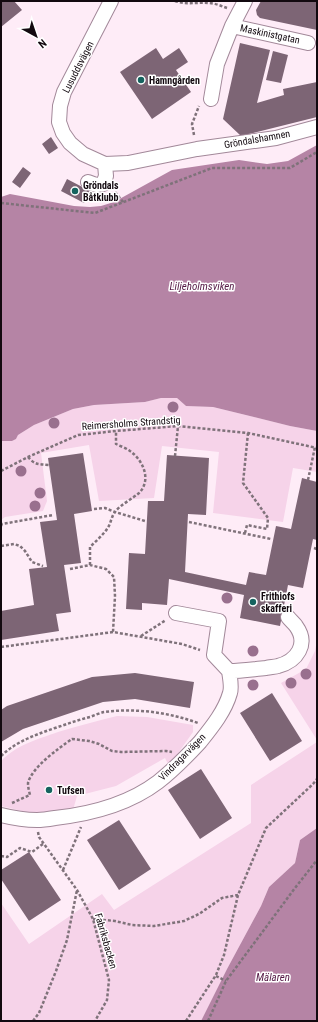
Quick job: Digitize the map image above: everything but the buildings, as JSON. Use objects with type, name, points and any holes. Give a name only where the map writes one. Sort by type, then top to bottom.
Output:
[{"type":"street","name":"Lusuddsvägen","points":[[111,1],[64,92],[60,106],[59,122],[63,133],[70,143],[83,154],[105,164],[128,163],[196,144]]},
{"type":"street","name":"Maskinistgatan","points":[[205,102],[217,64],[232,26],[242,7]]},
{"type":"street","name":"Maskinistgatan","points":[[232,26],[308,42]]},
{"type":"street","name":"Gröndalshamnen","points":[[196,144],[276,138],[317,127]]},
{"type":"street","points":[[88,182],[96,186],[103,184],[106,176],[105,164]]},
{"type":"street","points":[[176,613],[219,621],[214,655],[229,672],[279,666],[293,658],[298,653],[301,646],[301,637],[297,627],[288,617]]},
{"type":"street","name":"Vindragarvägen","points":[[5,809],[12,818],[37,820],[75,816],[113,806],[158,782],[194,749],[223,711],[230,692],[229,672]]},
{"type":"path","points":[[175,1],[187,4],[208,3],[242,7]]},
{"type":"path","points":[[196,144],[192,124],[205,102]]},
{"type":"path","points":[[1,203],[95,213],[212,168],[290,168],[317,152]]},
{"type":"path","points":[[175,456],[178,426]]},
{"type":"path","name":"Reimersholms Strandstig","points":[[1,471],[28,456],[78,435],[178,426],[248,434],[316,448]]},
{"type":"path","points":[[90,565],[90,547],[107,529],[115,512],[140,492],[144,487],[146,480],[144,466],[138,458],[130,451],[116,444],[116,431]]},
{"type":"path","points":[[246,533],[247,525],[267,529],[268,518],[243,483],[248,434]]},
{"type":"path","points":[[308,480],[316,448]]},
{"type":"path","points":[[28,456],[36,464],[49,465]]},
{"type":"path","points":[[94,508],[105,508],[145,521]]},
{"type":"path","points":[[1,526],[2,524],[53,515]]},
{"type":"path","points":[[188,522],[271,538]]},
{"type":"path","points":[[1,546],[14,544],[20,546],[25,550],[32,562],[43,566]]},
{"type":"path","points":[[70,569],[90,565],[106,568],[114,577],[115,596],[113,632]]},
{"type":"path","points":[[141,637],[176,613]]},
{"type":"path","points":[[1,647],[113,632],[182,644],[214,655]]},
{"type":"path","points":[[1,756],[25,739],[103,713],[128,710],[149,711],[189,719],[211,728]]},
{"type":"path","points":[[5,809],[30,795],[28,782],[36,768],[72,739],[89,741],[121,752],[176,752]]},
{"type":"path","points":[[186,1021],[216,976],[224,955],[238,894],[266,828],[317,779]]},
{"type":"path","points":[[63,870],[81,826]]},
{"type":"path","name":"Fabriksbacken","points":[[38,830],[39,837],[43,844],[77,890],[93,919],[109,980],[108,1000],[95,1021]]},
{"type":"path","points":[[1,856],[7,857],[20,848],[32,852],[43,844]]},
{"type":"path","points":[[208,1021],[226,981],[317,860]]},
{"type":"path","points":[[33,1021],[39,1013],[67,940],[77,890]]},
{"type":"path","points":[[93,919],[115,921],[132,926],[154,926],[184,921],[200,914],[222,898],[238,894]]},
{"type":"path","points":[[216,976],[226,981]]},
{"type":"shaded area","points":[[161,398],[177,398],[186,406],[213,407],[317,431],[317,472],[293,468],[283,522],[213,513],[219,452],[162,446],[154,498],[99,501],[89,445],[41,453],[47,501],[43,511],[5,517],[1,520],[2,441],[12,441],[16,439],[18,435],[34,425],[73,409],[94,405],[145,402]]},
{"type":"shaded area","points":[[317,640],[317,740],[281,683],[306,669],[315,651]]},
{"type":"shaded area","points":[[117,716],[147,717],[193,725],[193,732],[169,766],[165,758],[116,786],[77,796],[73,810],[34,814],[1,806],[1,761],[7,755],[21,746],[58,732]]},
{"type":"shaded area","points":[[317,742],[317,828],[300,840],[295,863],[269,887],[261,906],[201,1021],[1,1021],[1,903],[29,944],[102,894],[114,910],[251,823],[251,785]]},
{"type":"water","name":"Liljeholmsviken","points":[[317,145],[317,431],[213,407],[186,406],[177,398],[161,398],[145,402],[94,405],[73,409],[34,425],[18,435],[16,439],[12,441],[2,441],[1,443],[1,197],[10,194],[74,206],[101,206],[114,202],[172,170],[239,160],[267,164],[288,161]]},
{"type":"water","name":"Mälaren","points":[[317,828],[317,1021],[201,1021],[261,906],[269,887],[295,863],[300,840]]},
{"type":"place","name":"Hamngården","points":[[141,80]]},
{"type":"place","name":"Gröndals Båtklubb","points":[[75,191]]},
{"type":"place","name":"Frithiofs skafferi","points":[[253,602]]},
{"type":"place","name":"Tufsen","points":[[49,790]]}]
